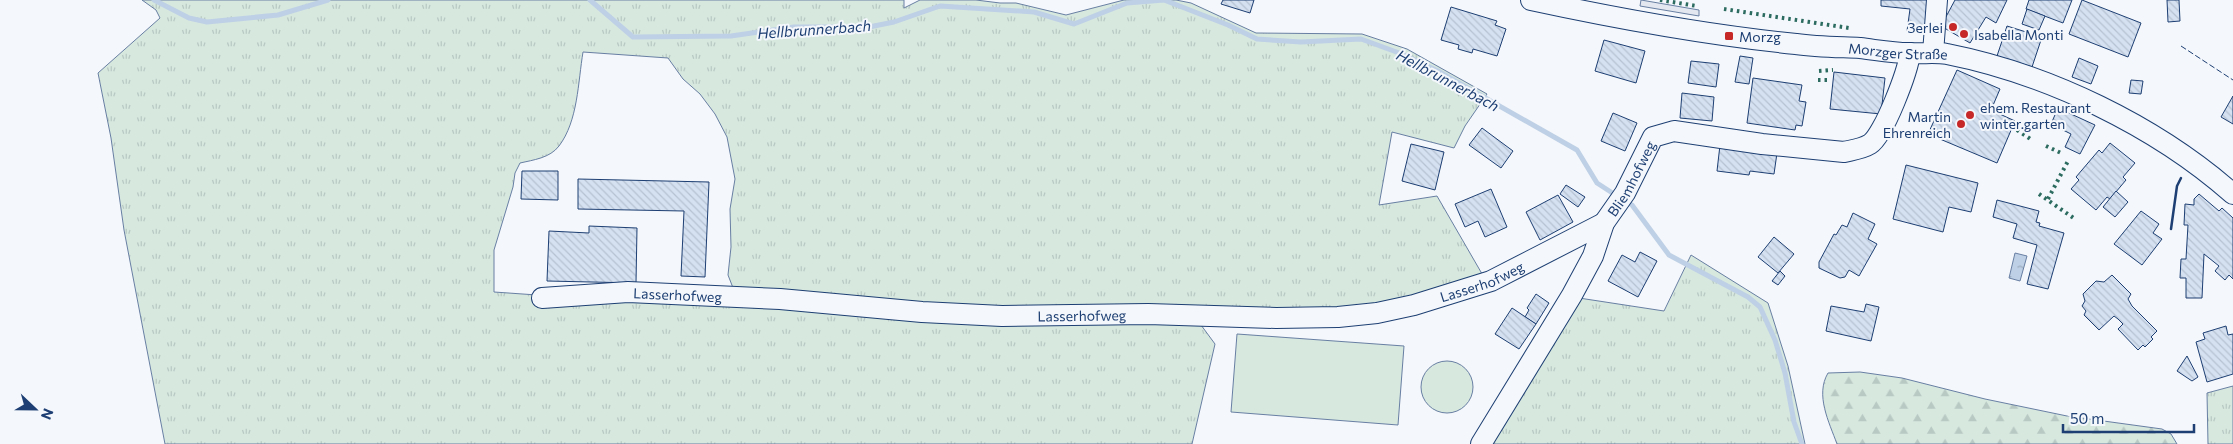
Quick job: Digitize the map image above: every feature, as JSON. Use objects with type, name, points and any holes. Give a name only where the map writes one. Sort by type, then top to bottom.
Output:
[{"type":"street","name":"Morzger Straße","points":[[1532,0],[1623,19],[1708,33],[1797,44],[1946,54],[1980,63],[2036,80],[2115,114],[2181,154],[2233,194]]},
{"type":"street","points":[[1933,53],[1937,0]]},
{"type":"street","name":"Bliemhofweg","points":[[1481,444],[1572,295],[1593,256],[1604,223],[1621,199],[1654,138],[1674,131],[1762,144],[1844,152],[1871,144],[1878,134],[1900,88],[1908,67],[1910,53]]},
{"type":"street","name":"Lasserhofweg","points":[[542,298],[628,292],[780,299],[922,312],[1002,316],[1148,314],[1276,318],[1338,317],[1378,313],[1414,305],[1491,281],[1604,223]]},
{"type":"green space","points":[[142,0],[904,0],[904,8],[920,0],[976,0],[1016,3],[1066,15],[1124,0],[1176,0],[1191,3],[1256,33],[1362,34],[1407,49],[1487,94],[1465,126],[1454,148],[1392,132],[1379,205],[1437,196],[1485,279],[1418,301],[1201,325],[1215,344],[1192,444],[165,444],[124,230],[111,138],[98,73],[160,18],[156,10]],"holes":[[[583,52],[668,58],[683,79],[700,94],[715,114],[727,137],[735,179],[730,209],[731,247],[728,275],[735,293],[537,295],[494,292],[494,250],[513,187],[515,173],[520,163],[541,158],[551,153],[559,146],[565,136],[574,113]]]},
{"type":"green space","points":[[1691,255],[1768,303],[1788,366],[1805,444],[1485,444],[1579,298],[1664,311]]},
{"type":"green space","points":[[1237,334],[1404,346],[1398,425],[1231,412]]},
{"type":"green space","points":[[1442,361],[1452,361],[1466,368],[1473,382],[1473,392],[1466,406],[1452,413],[1442,413],[1432,409],[1425,402],[1421,392],[1421,382],[1425,372],[1432,365]]},
{"type":"green space","points":[[1860,372],[1902,378],[1985,399],[2067,416],[2162,429],[2171,434],[2177,444],[1837,444],[1827,418],[1823,399],[1824,381],[1828,373]]},
{"type":"green space","points":[[2233,386],[2233,444],[2208,444],[2207,393]]},
{"type":"shaded area","points":[[1641,0],[1699,10],[1699,16],[1640,6]]},
{"type":"water","points":[[2015,253],[2027,256],[2020,281],[2009,278]]},
{"type":"building","points":[[1223,0],[1254,0],[1250,13],[1221,4]]},
{"type":"building","points":[[1881,0],[1929,0],[1928,33],[1907,31],[1910,9],[1881,6]]},
{"type":"building","points":[[1955,0],[2007,0],[1996,23],[1986,17],[1970,43],[1941,26]]},
{"type":"building","points":[[2029,0],[2072,0],[2063,23],[2026,9]]},
{"type":"building","points":[[2082,0],[2141,23],[2128,57],[2069,34]]},
{"type":"building","points":[[2167,0],[2179,0],[2180,21],[2168,22]]},
{"type":"building","points":[[1451,7],[1497,21],[1495,25],[1506,29],[1497,56],[1473,49],[1472,53],[1458,49],[1459,45],[1441,40]]},
{"type":"building","points":[[2027,9],[2045,16],[2039,30],[2022,24]]},
{"type":"building","points":[[2007,26],[2042,37],[2032,67],[1997,56]]},
{"type":"building","points":[[1604,40],[1645,51],[1636,83],[1595,71]]},
{"type":"building","points":[[1740,56],[1753,58],[1749,84],[1735,82]]},
{"type":"building","points":[[2079,58],[2098,66],[2091,84],[2072,77]]},
{"type":"building","points":[[1691,61],[1719,64],[1716,87],[1688,83]]},
{"type":"building","name":"ehem. Restaurant winter.garten","points":[[1957,70],[2000,89],[1991,110],[2015,121],[1997,163],[1928,134]]},
{"type":"building","points":[[1834,72],[1885,78],[1881,114],[1830,109]]},
{"type":"building","points":[[1753,78],[1802,85],[1799,101],[1806,102],[1802,126],[1796,125],[1795,130],[1747,123]]},
{"type":"building","points":[[2131,80],[2143,81],[2141,94],[2129,93]]},
{"type":"building","points":[[1682,93],[1714,97],[1712,121],[1680,118]]},
{"type":"building","points":[[2233,96],[2233,124],[2221,117]]},
{"type":"building","points":[[2058,108],[2095,125],[2080,154],[2065,147],[2071,134],[2051,124]]},
{"type":"building","points":[[1613,113],[1637,123],[1625,151],[1601,141]]},
{"type":"building","points":[[1482,128],[1513,151],[1501,168],[1469,145]]},
{"type":"building","points":[[2110,143],[2135,163],[2123,177],[2126,180],[2110,199],[2107,197],[2096,210],[2071,189],[2079,180],[2076,177],[2099,150],[2102,153]]},
{"type":"building","points":[[1411,144],[1444,152],[1435,190],[1402,181]]},
{"type":"building","points":[[1720,145],[1777,153],[1774,174],[1750,171],[1749,175],[1717,171]]},
{"type":"building","points":[[1906,165],[1978,183],[1971,212],[1949,207],[1943,232],[1893,219]]},
{"type":"building","points":[[522,171],[558,171],[558,200],[521,199]]},
{"type":"building","points":[[578,179],[709,182],[705,277],[681,276],[684,211],[578,209]]},
{"type":"building","points":[[1566,185],[1585,197],[1578,207],[1560,194]]},
{"type":"building","points":[[1491,189],[1507,227],[1485,237],[1478,221],[1465,227],[1455,204]]},
{"type":"building","points":[[2116,191],[2128,202],[2115,217],[2103,207]]},
{"type":"building","points":[[2199,194],[2219,211],[2222,208],[2233,218],[2233,279],[2229,275],[2225,280],[2215,271],[2219,266],[2204,254],[2202,298],[2186,298],[2186,278],[2180,278],[2181,259],[2186,259],[2188,225],[2184,225],[2185,204],[2194,205],[2194,199]]},
{"type":"building","points":[[1558,195],[1573,222],[1540,240],[1526,212]]},
{"type":"building","points":[[1997,200],[2039,211],[2036,222],[2040,223],[2039,226],[2064,233],[2048,289],[2027,284],[2037,245],[2013,238],[2017,224],[1993,217]]},
{"type":"building","points":[[2141,211],[2159,224],[2153,233],[2162,239],[2142,265],[2114,244]]},
{"type":"building","points":[[1853,213],[1875,224],[1868,239],[1877,244],[1859,276],[1849,270],[1845,277],[1840,278],[1819,268],[1819,262],[1834,234],[1836,235],[1842,225],[1847,227]]},
{"type":"building","points":[[589,226],[637,228],[636,283],[547,281],[549,231],[589,233]]},
{"type":"building","points":[[1774,237],[1794,254],[1778,273],[1758,257]]},
{"type":"building","points":[[1640,252],[1657,261],[1638,297],[1608,281],[1622,255],[1635,262]]},
{"type":"building","points":[[1780,271],[1785,276],[1778,285],[1772,281]]},
{"type":"building","points":[[2112,275],[2131,294],[2128,299],[2132,306],[2157,331],[2151,337],[2153,339],[2145,347],[2143,345],[2138,350],[2118,329],[2123,324],[2114,316],[2099,330],[2084,315],[2086,311],[2082,306],[2085,301],[2083,294],[2096,281],[2104,282]]},
{"type":"building","points":[[1536,294],[1549,303],[1536,324],[1525,317],[1529,310],[1527,308]]},
{"type":"building","points":[[1866,304],[1879,307],[1871,341],[1826,331],[1831,306],[1864,312]]},
{"type":"building","points":[[1512,308],[1536,324],[1519,349],[1495,334]]},
{"type":"building","points":[[2226,326],[2228,335],[2233,334],[2233,374],[2207,382],[2196,342],[2205,339],[2203,333]]},
{"type":"building","points":[[2187,356],[2198,377],[2192,381],[2177,371]]},
{"type":"waterway","name":"Hellbrunnerbach","points":[[154,0],[189,18],[207,22],[278,15],[328,0]]},
{"type":"waterway","name":"Hellbrunnerbach","points":[[590,0],[633,37],[731,36],[794,27],[869,27],[894,22],[940,6],[1034,12],[1074,24],[1127,3],[1164,0],[1228,25],[1257,39],[1301,42],[1361,39],[1402,54],[1438,71],[1577,150],[1597,183],[1617,196]]},
{"type":"waterway","name":"Hellbrunnerbach","points":[[1624,200],[1632,205],[1669,255],[1748,297],[1760,307],[1775,340],[1785,373],[1794,422],[1802,444]]},
{"type":"hedge","points":[[1660,0],[1697,6]]},
{"type":"hedge","points":[[1724,9],[1849,28]]},
{"type":"hedge","points":[[1819,71],[1833,70]]},
{"type":"hedge","points":[[1818,80],[1828,80]]},
{"type":"hedge","points":[[2017,130],[2032,140]]},
{"type":"hedge","points":[[2046,146],[2061,153]]},
{"type":"hedge","points":[[2048,199],[2068,161]]},
{"type":"hedge","points":[[2039,194],[2075,219]]},
{"type":"fence","points":[[2181,46],[2233,80]]},
{"type":"wall","points":[[2171,229],[2177,186],[2181,178]]},
{"type":"place","name":"3erlei","points":[[1953,27]]},
{"type":"place","name":"Isabella Monti","points":[[1964,34]]},
{"type":"place","name":"Morzg","points":[[1729,36]]},
{"type":"place","name":"ehem. Restaurant winter.garten","points":[[1970,115]]},
{"type":"place","name":"Martin Ehrenreich","points":[[1961,124]]}]
